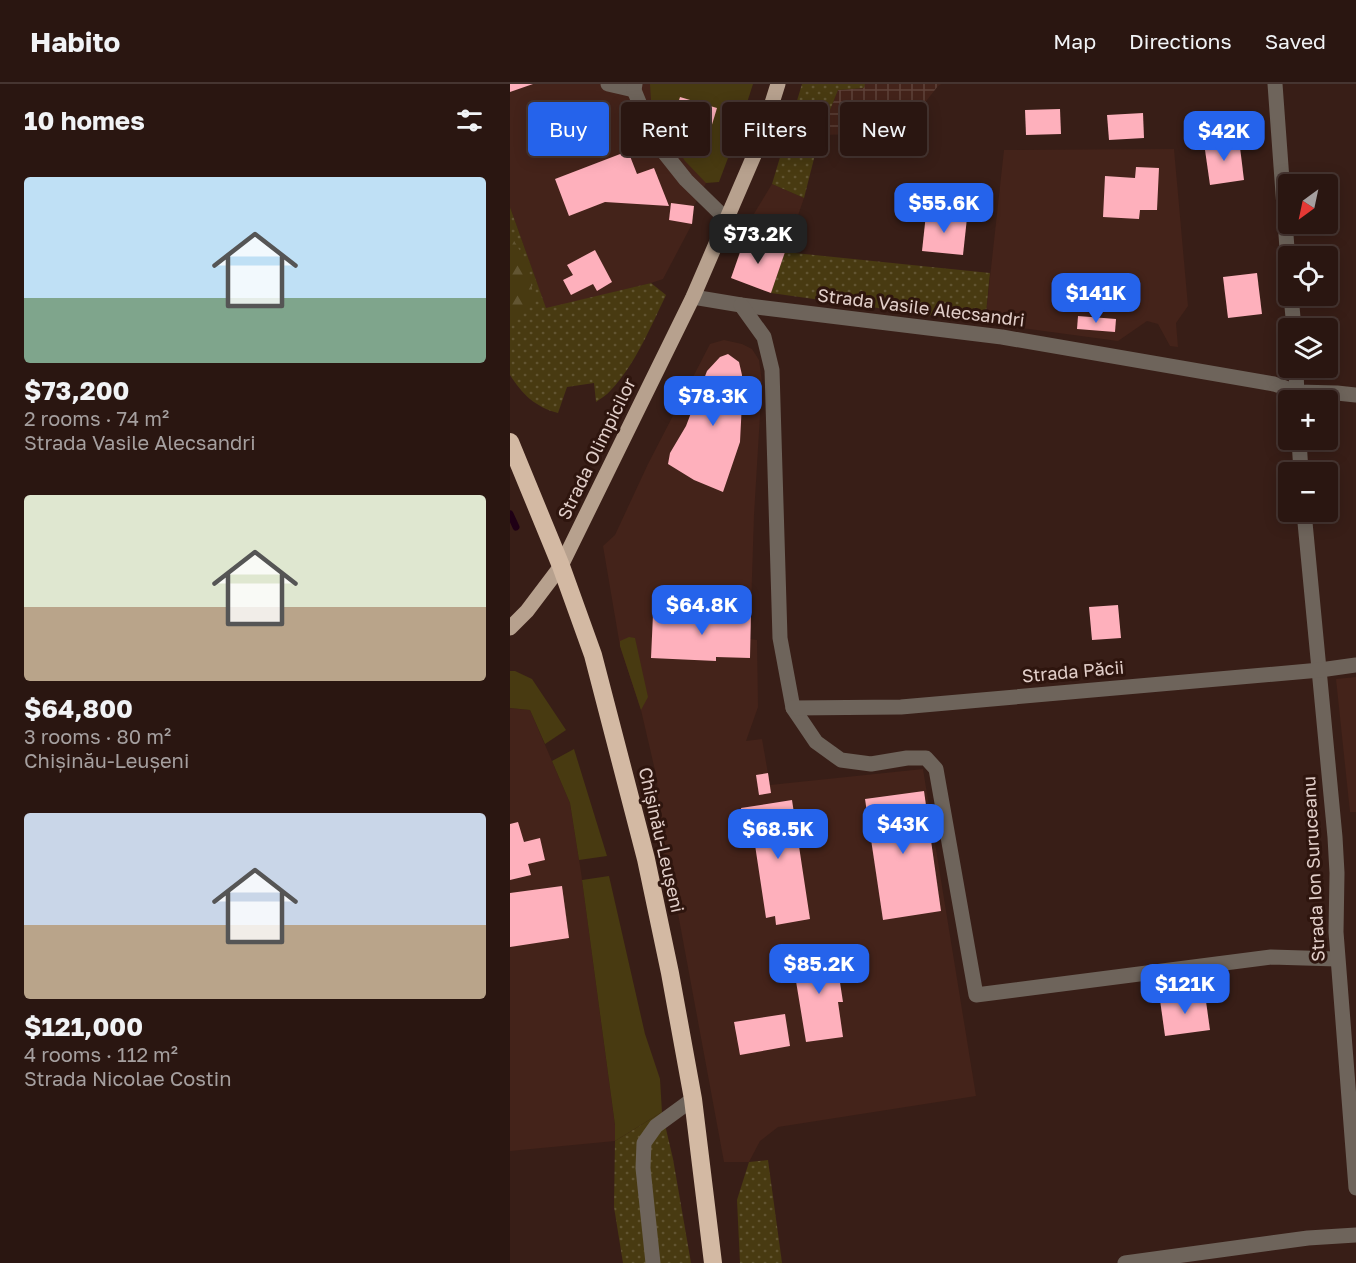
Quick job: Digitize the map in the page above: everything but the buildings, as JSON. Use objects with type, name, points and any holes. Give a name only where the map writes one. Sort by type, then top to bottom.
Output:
[{"type":"highway","name":"Chișinău-Leușeni","points":[[510,442],[561,566],[593,655],[646,859],[693,1099],[713,1263]]},
{"type":"main road","name":"Strada Olimpicilor","points":[[510,628],[527,611],[561,566],[693,297],[759,144],[778,84]]},
{"type":"street","points":[[608,84],[635,87],[655,141],[686,180],[726,219]]},
{"type":"street","points":[[1275,84],[1287,246]]},
{"type":"street","name":"Strada Vasile Alecsandri","points":[[693,297],[1002,337],[1274,384],[1286,390]]},
{"type":"street","points":[[741,305],[764,337],[772,370],[780,638],[793,708],[816,742],[841,760],[872,764],[907,758],[926,758],[936,769],[976,995],[1271,957],[1337,959]]},
{"type":"street","name":"Strada Vasile Alecsandri","points":[[1338,393],[1356,395]]},
{"type":"street","name":"Strada Ion Suruceanu","points":[[1305,522],[1335,837],[1337,959],[1349,1006],[1356,1188]]},
{"type":"street","name":"Strada Păcii","points":[[793,708],[901,707],[1356,665]]},
{"type":"street","points":[[653,1263],[644,1168],[644,1143],[656,1126],[693,1099]]},
{"type":"street","points":[[1125,1263],[1308,1238],[1356,1235]]},
{"type":"shaded area","points":[[510,84],[733,84],[728,102],[722,102],[722,124],[706,183],[694,206],[692,224],[663,279],[546,309],[510,207]]},
{"type":"shaded area","points":[[865,84],[941,84],[925,102],[840,102],[840,134],[828,135],[828,115],[838,90],[864,88]]},
{"type":"shaded area","points":[[1174,149],[1188,306],[1176,323],[1178,347],[1170,346],[1158,324],[1147,321],[1118,341],[985,323],[1004,150]]},
{"type":"shaded area","points":[[772,184],[804,198],[771,293],[731,278],[752,217]]},
{"type":"shaded area","points":[[724,340],[752,349],[759,360],[762,382],[750,639],[757,640],[758,707],[746,741],[762,739],[770,785],[923,769],[976,1096],[778,1127],[760,1141],[749,1162],[724,1162],[672,881],[660,839],[657,779],[641,710],[620,646],[603,546],[615,535],[648,464],[710,344]]},
{"type":"shaded area","points":[[1356,677],[1356,812],[1350,812],[1336,679]]},
{"type":"shaded area","points":[[510,708],[530,710],[570,803],[615,1125],[615,1141],[510,1151]]},
{"type":"green space","points":[[650,84],[753,84],[747,102],[722,102],[722,156],[729,156],[719,182],[706,183],[682,156],[710,156],[710,102],[652,102]]},
{"type":"green space","points":[[802,84],[865,84],[864,88],[838,90],[828,115],[828,102],[797,102]]},
{"type":"green space","points":[[780,156],[815,156],[804,198],[772,184]]},
{"type":"green space","points":[[510,207],[546,308],[651,283],[666,295],[628,369],[609,392],[596,402],[594,383],[567,387],[558,413],[530,399],[510,375]]},
{"type":"green space","points":[[510,234],[526,261],[534,298],[510,327]]},
{"type":"green space","points":[[785,252],[990,273],[985,323],[771,293]]},
{"type":"green space","points":[[629,637],[635,638],[648,697],[641,710],[620,646],[620,641]]},
{"type":"green space","points":[[510,671],[532,679],[566,730],[545,744],[530,710],[510,708]]},
{"type":"green space","points":[[574,749],[607,856],[579,860],[570,803],[552,761]]},
{"type":"green space","points":[[609,876],[645,1034],[660,1079],[662,1112],[615,1141],[615,1125],[582,880]]},
{"type":"green space","points":[[662,1112],[673,1159],[691,1263],[623,1263],[614,1207],[615,1141]]},
{"type":"green space","points":[[768,1160],[782,1263],[740,1263],[737,1200],[749,1162]]},
{"type":"waterway","points":[[510,514],[516,527]]}]
